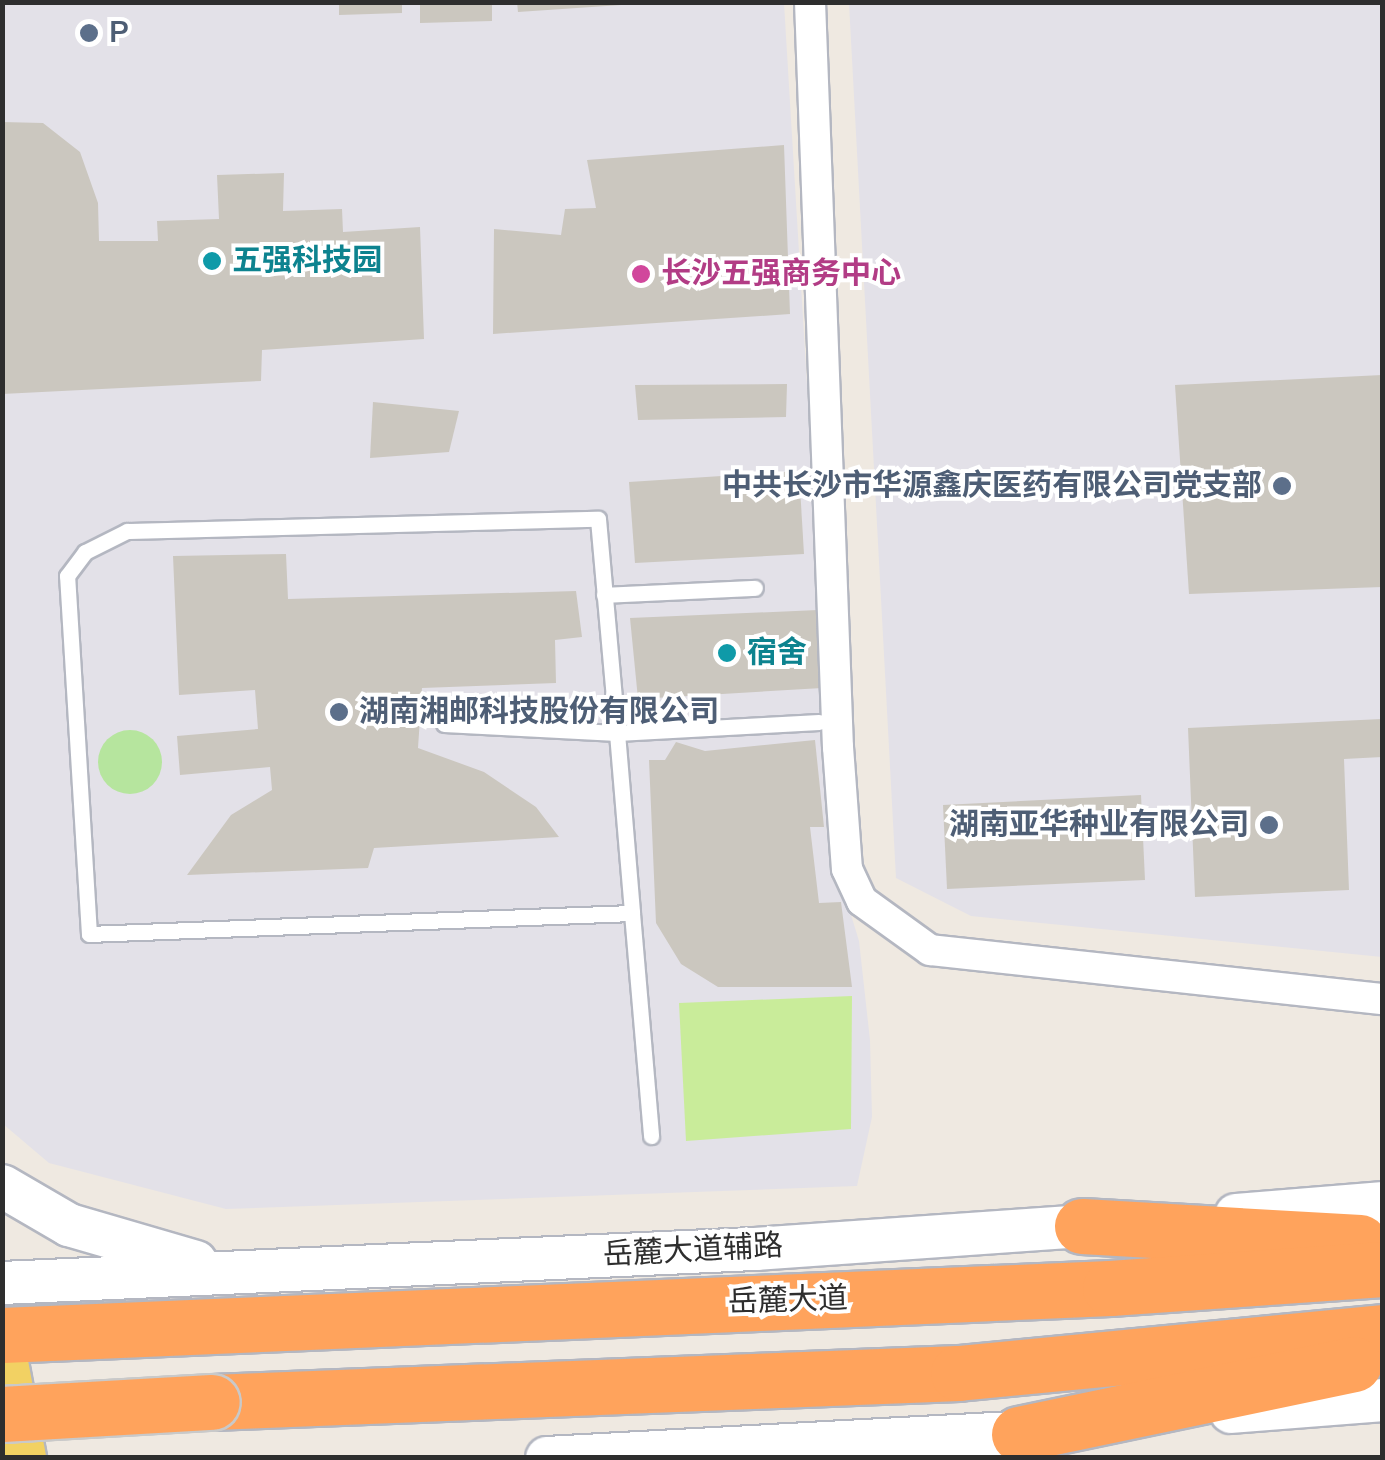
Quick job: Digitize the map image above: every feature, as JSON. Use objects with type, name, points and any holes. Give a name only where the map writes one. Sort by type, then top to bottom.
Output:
[{"type":"highway","points":[[1082,1226],[1382,1244]]},
{"type":"highway","name":"岳麓大道","points":[[2,1336],[1110,1288],[1382,1269]]},
{"type":"highway","points":[[2,1414],[212,1402],[922,1375],[1382,1332]]},
{"type":"highway","points":[[1019,1434],[1382,1358]]},
{"type":"main road","points":[[2,1186],[69,1225],[230,1271]]},
{"type":"main road","name":"岳麓大道辅路","points":[[2,1283],[1082,1226],[1382,1204]]},
{"type":"main road","points":[[2,1352],[22,1458]]},
{"type":"main road","points":[[547,1458],[1019,1434],[1382,1400]]},
{"type":"street","points":[[810,2],[838,746],[846,869],[862,902],[930,950],[1382,999]]},
{"type":"lane","points":[[632,913],[89,934],[66,576],[84,552],[127,532],[598,519],[604,595],[632,913],[651,1136]]},
{"type":"lane","points":[[604,595],[756,588]]},
{"type":"lane","points":[[444,724],[616,734],[819,722]]},
{"type":"shaded area","points":[[2,3],[784,3],[836,866],[859,941],[870,1040],[872,1117],[857,1186],[226,1209],[49,1163],[3,1124]]},
{"type":"shaded area","points":[[849,3],[1382,3],[1382,957],[971,916],[896,878]]},
{"type":"green space","points":[[130,730],[153,739],[162,762],[153,785],[130,794],[107,785],[98,762],[107,739]]},
{"type":"green space","points":[[852,996],[851,1129],[686,1141],[679,1003]]},
{"type":"building","points":[[339,2],[402,2],[402,13],[339,15]]},
{"type":"building","points":[[420,2],[492,2],[492,21],[420,23]]},
{"type":"building","points":[[517,2],[621,2],[621,5],[518,12]]},
{"type":"building","name":"五强科技园","points":[[2,122],[43,123],[80,152],[98,203],[99,241],[158,241],[157,221],[219,219],[217,175],[284,173],[283,211],[342,209],[343,232],[420,227],[424,339],[262,350],[261,381],[2,394]]},
{"type":"building","name":"长沙五强商务中心","points":[[784,145],[790,314],[493,334],[494,229],[561,235],[565,209],[596,208],[587,160]]},
{"type":"building","name":"中共长沙市华源鑫庆医药有限公司党支部","points":[[1382,375],[1382,587],[1189,594],[1175,385]]},
{"type":"building","points":[[787,384],[786,417],[638,420],[635,385]]},
{"type":"building","points":[[373,402],[459,411],[449,452],[370,458]]},
{"type":"building","name":"宿舍","points":[[799,471],[804,554],[635,563],[629,482]]},
{"type":"building","name":"湖南湘邮科技股份有限公司","points":[[286,554],[288,599],[576,591],[582,637],[555,640],[556,683],[422,688],[418,748],[484,772],[536,807],[559,837],[374,848],[368,868],[187,875],[231,815],[272,790],[270,767],[180,775],[177,736],[258,729],[255,690],[179,695],[173,556]]},
{"type":"building","name":"宿舍","points":[[818,610],[822,688],[638,699],[630,618]]},
{"type":"building","name":"湖南亚华种业有限公司","points":[[1382,719],[1382,757],[1344,759],[1349,890],[1195,897],[1188,728]]},
{"type":"building","points":[[815,740],[824,827],[810,827],[819,903],[841,902],[852,987],[718,987],[681,964],[656,923],[649,760],[665,760],[676,742],[705,751]]},
{"type":"building","points":[[1141,795],[1145,880],[947,889],[943,805]]},
{"type":"place","name":"P","points":[[89,33]]},
{"type":"place","name":"五强科技园","points":[[212,261]]},
{"type":"place","name":"长沙五强商务中心","points":[[641,274]]},
{"type":"place","name":"中共长沙市华源鑫庆医药有限公司党支部","points":[[1282,486]]},
{"type":"place","name":"宿舍","points":[[727,653]]},
{"type":"place","name":"湖南湘邮科技股份有限公司","points":[[339,712]]},
{"type":"place","name":"湖南亚华种业有限公司","points":[[1269,825]]}]
